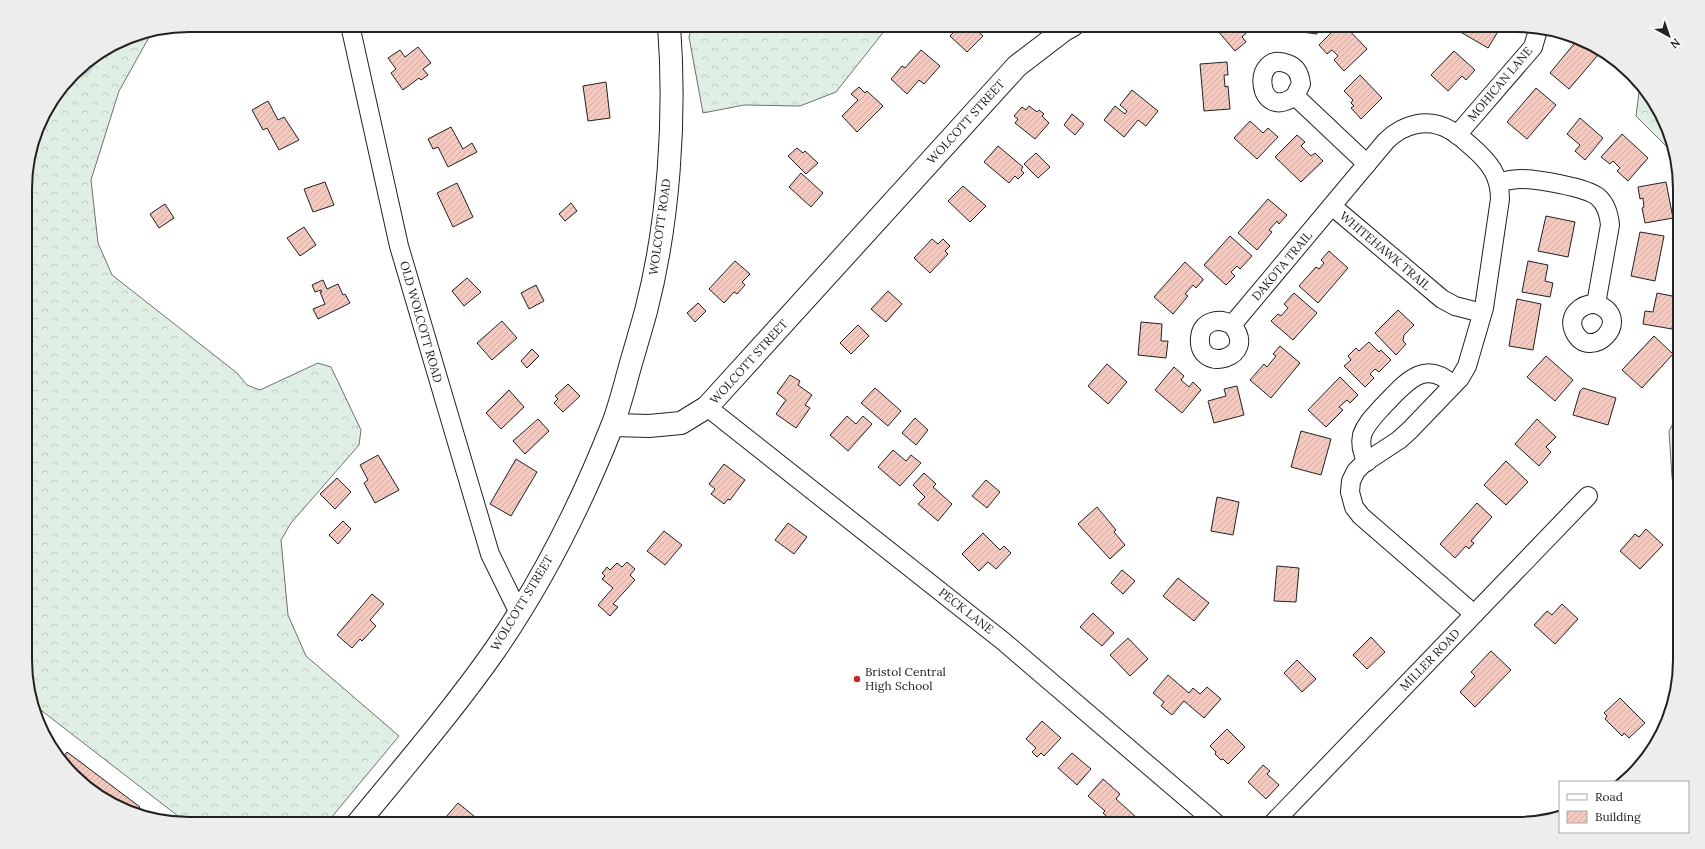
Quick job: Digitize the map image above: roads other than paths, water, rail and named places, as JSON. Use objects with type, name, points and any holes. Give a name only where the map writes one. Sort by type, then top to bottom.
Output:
[{"type":"main road","name":"WOLCOTT ROAD","points":[[613,425],[646,310],[660,244],[668,169],[671,102],[669,32]]},
{"type":"main road","name":"WOLCOTT STREET","points":[[363,817],[467,687],[495,649],[541,574],[555,548],[613,425],[649,426],[681,423],[708,407],[1017,66],[1061,32]]},
{"type":"street","name":"OLD WOLCOTT ROAD","points":[[352,32],[398,246],[490,554],[518,611]]},
{"type":"street","name":"MOHICAN LANE","points":[[1458,135],[1532,46],[1537,33]]},
{"type":"street","points":[[1295,96],[1367,164]]},
{"type":"street","name":"WHITEHAWK TRAIL","points":[[1474,614],[1361,516],[1354,508],[1350,492],[1351,481],[1356,471],[1399,440],[1453,385],[1467,366],[1482,313],[1500,199],[1499,182],[1488,162],[1458,135],[1451,130],[1436,124],[1421,123],[1405,127],[1389,138],[1332,206],[1442,299],[1455,306],[1482,313]]},
{"type":"street","points":[[1499,182],[1528,180],[1581,189],[1592,193],[1602,201],[1608,212],[1610,224],[1596,304]]},
{"type":"street","name":"DAKOTA TRAIL","points":[[1232,325],[1332,206]]},
{"type":"street","points":[[1367,462],[1362,446],[1364,430],[1370,421],[1407,381],[1422,374],[1433,374],[1443,378],[1453,385]]},
{"type":"street","name":"PECK LANE","points":[[708,407],[1003,641],[1209,817]]},
{"type":"street","name":"MILLER ROAD","points":[[1279,817],[1588,496]]},
{"type":"waterway","points":[[84,72],[88,71],[90,66]]},
{"type":"place","name":"Bristol Central High School","points":[[857,679]]}]
